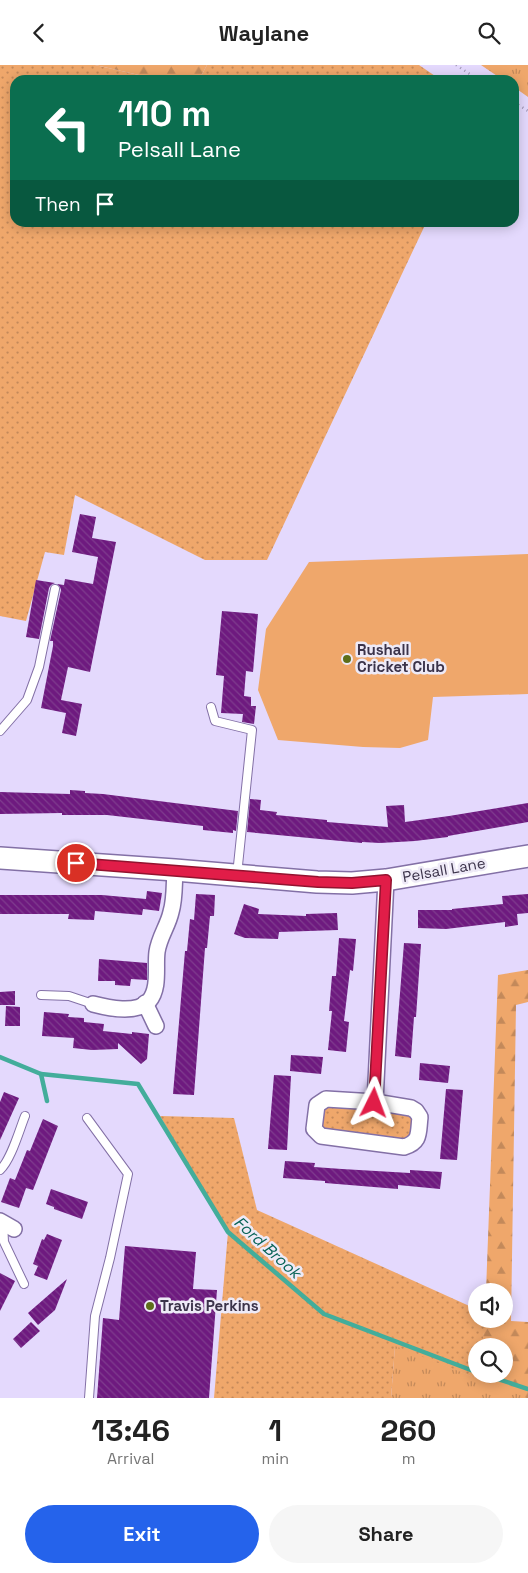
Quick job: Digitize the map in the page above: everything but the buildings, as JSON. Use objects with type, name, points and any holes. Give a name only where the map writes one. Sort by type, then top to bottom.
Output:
[{"type":"main road","name":"Pelsall Lane","points":[[0,858],[352,883],[386,880],[528,856]]},
{"type":"street","points":[[93,1004],[123,1009],[145,1003],[153,993],[156,980],[157,952],[161,934],[171,912],[175,870]]},
{"type":"street","points":[[374,1103],[386,880]]},
{"type":"street","points":[[145,1003],[156,1026]]},
{"type":"street","points":[[326,1099],[374,1103],[411,1108],[416,1111],[420,1117],[417,1140],[413,1144],[404,1147],[321,1136],[314,1129],[317,1105],[321,1101],[326,1099]]},
{"type":"lane","points":[[0,731],[27,700],[39,667],[55,589]]},
{"type":"lane","points":[[211,707],[215,721],[252,730],[237,875]]},
{"type":"lane","points":[[41,995],[69,996],[93,1004]]},
{"type":"lane","points":[[0,1170],[11,1151],[25,1116]]},
{"type":"lane","points":[[87,1118],[128,1174],[95,1316],[89,1398]]},
{"type":"lane","points":[[6,1224],[4,1242],[24,1285]]},
{"type":"path","points":[[456,65],[471,75]]},
{"type":"green space","points":[[0,65],[95,65],[139,75],[10,75],[10,227],[424,227],[267,560],[205,560],[75,495],[64,555],[45,552],[26,621],[0,616]]},
{"type":"green space","points":[[95,65],[207,65],[202,75],[139,75]]},
{"type":"green space","points":[[207,65],[419,65],[434,75],[202,75]]},
{"type":"green space","points":[[481,65],[528,65],[528,97],[519,91],[519,75],[496,75]]},
{"type":"green space","name":"Rushall Cricket Club","points":[[528,554],[528,694],[433,697],[428,740],[400,748],[278,740],[258,690],[266,629],[309,562]]},
{"type":"green space","points":[[528,970],[528,1002],[516,1005],[512,1283],[486,1283],[498,975]]},
{"type":"green space","points":[[322,1107],[406,1112],[414,1122],[412,1135],[404,1140],[322,1131],[319,1119]]},
{"type":"green space","points":[[160,1116],[234,1118],[257,1210],[468,1305],[468,1328],[485,1328],[483,1338],[468,1338],[468,1375],[395,1347],[391,1398],[214,1398],[228,1232]]},
{"type":"green space","points":[[513,1321],[528,1322],[528,1398],[519,1398],[487,1383],[513,1383],[513,1338],[483,1338],[484,1328],[513,1328]]},
{"type":"green space","points":[[395,1346],[468,1375],[468,1383],[489,1383],[527,1398],[391,1398]]},
{"type":"waterway","name":"Ford Brook","points":[[0,1057],[41,1074],[47,1101]]},
{"type":"waterway","name":"Ford Brook","points":[[41,1074],[138,1084],[228,1232],[324,1314],[468,1369]]},
{"type":"waterway","name":"Ford Brook","points":[[510,1383],[528,1389]]},
{"type":"place","name":"Rushall Cricket Club","points":[[347,659]]},
{"type":"place","name":"Travis Perkins","points":[[150,1306]]},
{"type":"route","points":[[76,863],[318,882],[352,883],[386,880],[374,1103]]}]
